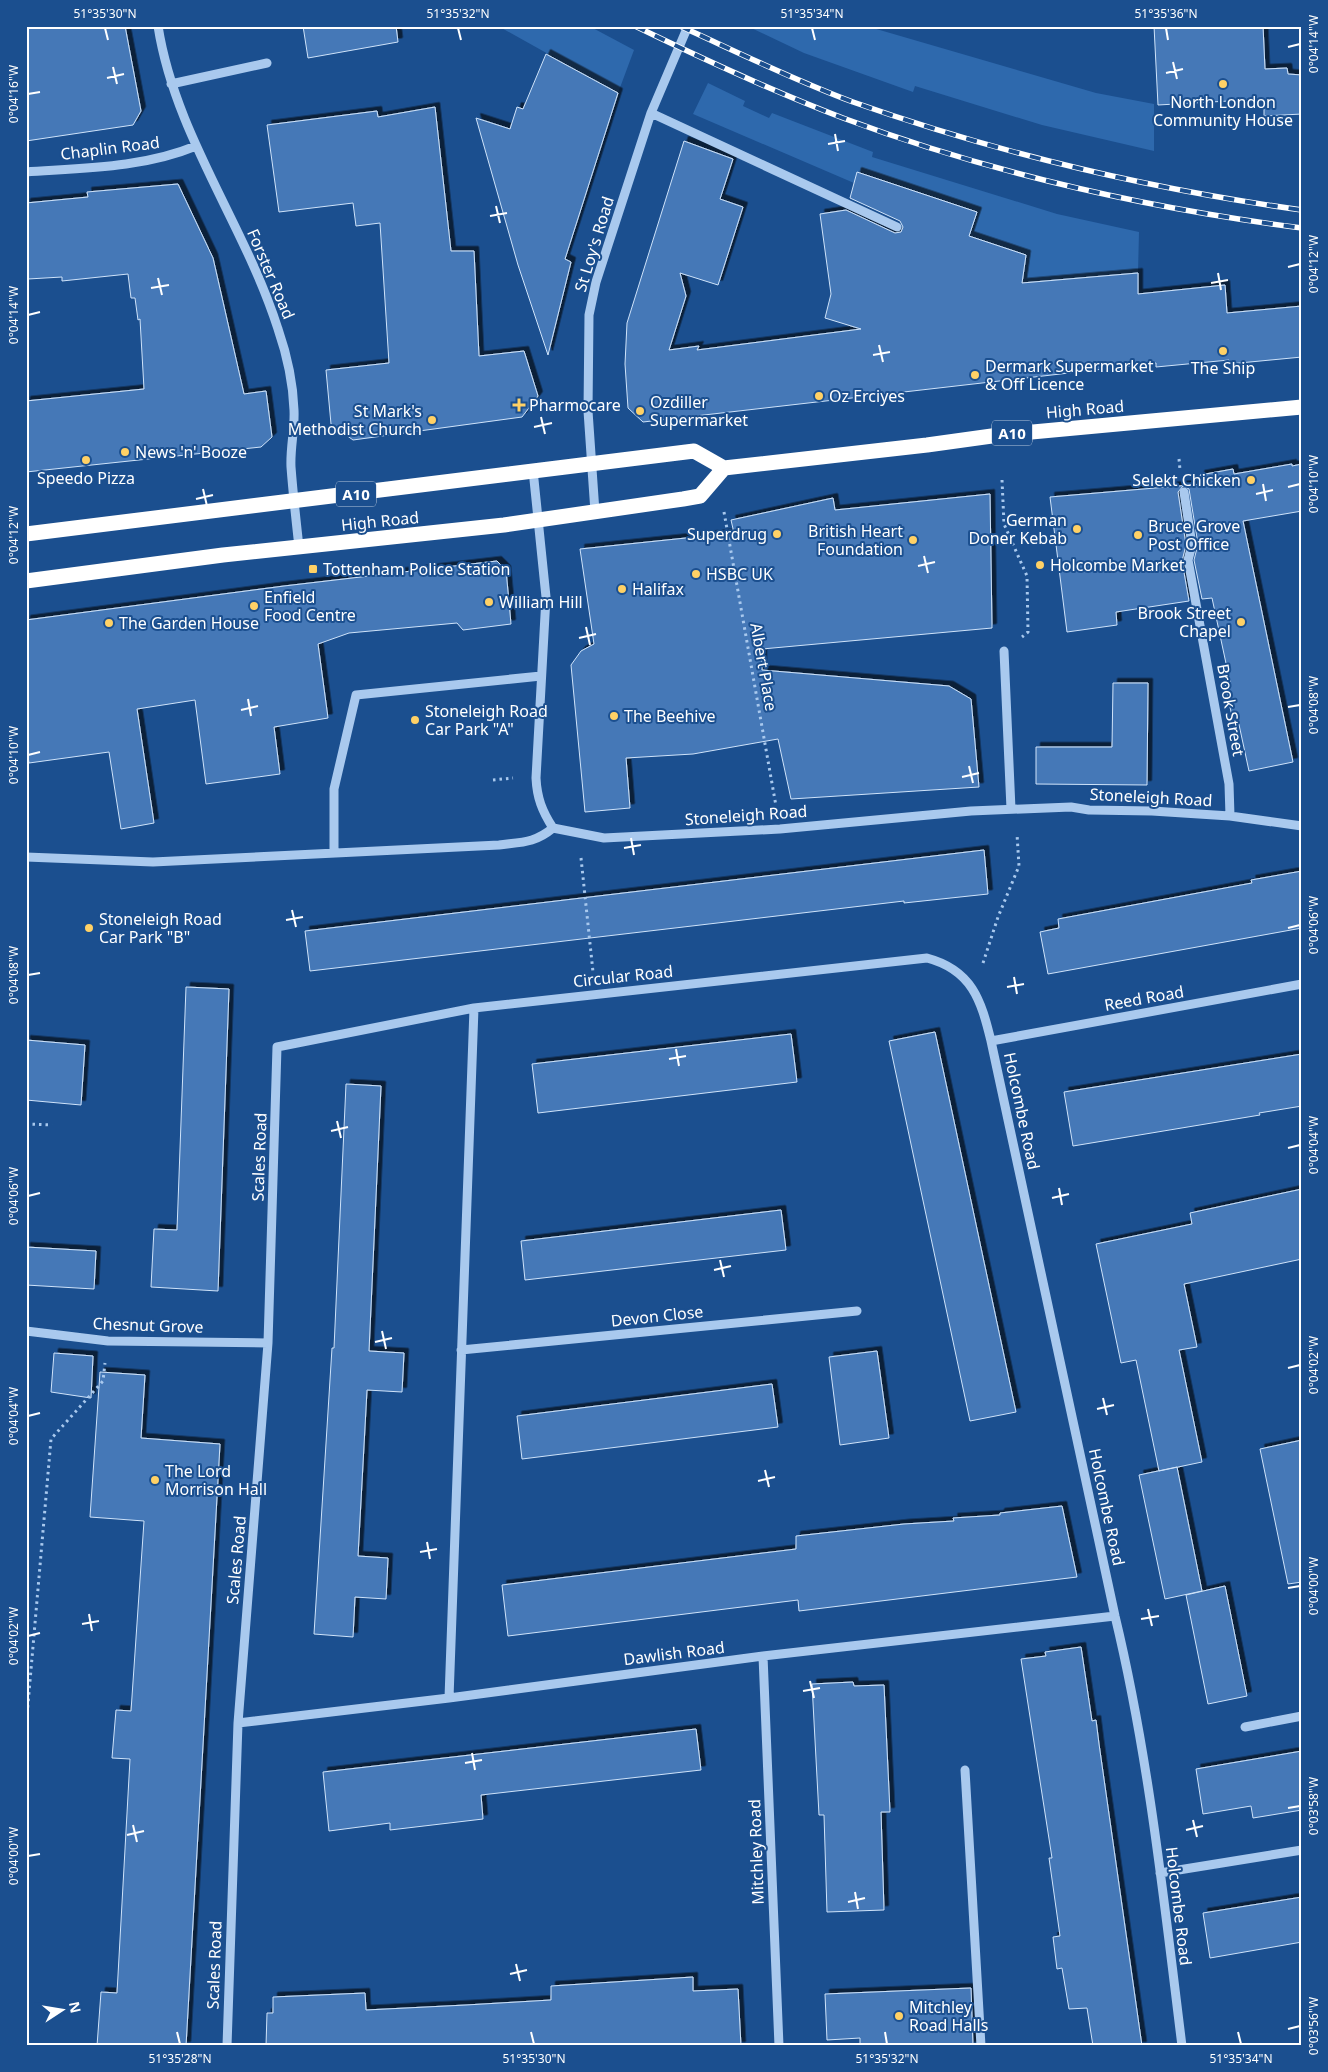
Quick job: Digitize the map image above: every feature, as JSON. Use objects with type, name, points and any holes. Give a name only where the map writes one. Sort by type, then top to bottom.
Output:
[{"type":"highway","name":"High Road","points":[[26,534],[694,451],[724,468],[999,435],[1302,407]]},
{"type":"highway","name":"High Road","points":[[26,581],[299,546],[538,520],[700,496],[724,468]]},
{"type":"street","name":"Forster Road","points":[[158,26],[171,84],[196,146],[258,274],[278,329],[288,366],[294,412],[291,466],[299,546]]},
{"type":"street","name":"St Loy's Road","points":[[595,512],[588,410],[590,315],[596,282],[652,113],[688,26]]},
{"type":"street","points":[[171,84],[267,63]]},
{"type":"street","points":[[652,113],[897,228]]},
{"type":"street","name":"Chaplin Road","points":[[26,172],[133,163],[172,156],[196,146]]},
{"type":"street","points":[[26,857],[153,862],[531,842],[542,837],[553,828],[544,815],[537,797],[536,778],[546,597],[533,470]]},
{"type":"street","name":"Brook Street","points":[[1184,492],[1192,545],[1188,560],[1229,784],[1230,816]]},
{"type":"street","points":[[1004,651],[1011,808]]},
{"type":"street","points":[[334,853],[334,789],[356,695],[541,676]]},
{"type":"street","name":"Stoneleigh Road","points":[[553,828],[604,838],[780,829],[1011,808],[1071,807],[1089,810],[1152,811],[1230,816],[1302,826]]},
{"type":"street","name":"Circular Road","points":[[277,1047],[474,1008],[927,958],[944,962],[957,970],[968,982]]},
{"type":"street","name":"Holcombe Road","points":[[968,982],[978,998],[991,1041],[1134,1698],[1148,1779],[1182,2046]]},
{"type":"street","name":"Reed Road","points":[[991,1041],[1302,984]]},
{"type":"street","points":[[449,1698],[474,1008]]},
{"type":"street","name":"Scales Road","points":[[227,2046],[238,1723],[268,1343],[277,1047]]},
{"type":"street","name":"Devon Close","points":[[461,1350],[856,1311]]},
{"type":"street","name":"Chesnut Grove","points":[[26,1331],[108,1341],[268,1343]]},
{"type":"street","name":"Dawlish Road","points":[[238,1723],[449,1698],[763,1656],[1115,1616]]},
{"type":"street","name":"Mitchley Road","points":[[763,1656],[779,2046]]},
{"type":"street","points":[[1245,1727],[1302,1716]]},
{"type":"street","points":[[965,1770],[981,2046]]},
{"type":"street","points":[[1160,1873],[1302,1850]]},
{"type":"path","points":[[1002,480],[1004,524],[1027,576],[1028,623],[1028,632],[1004,651]]},
{"type":"path","name":"Albert Place","points":[[723,509],[780,829]]},
{"type":"path","points":[[493,780],[499,779]]},
{"type":"path","points":[[981,969],[998,917],[1019,866],[1019,840],[1011,808]]},
{"type":"path","points":[[580,852],[595,994]]},
{"type":"path","points":[[26,1124],[52,1125]]},
{"type":"path","points":[[26,1727],[28,1671],[51,1439],[103,1381],[108,1341]]},
{"type":"shaded area","points":[[498,26],[589,26],[634,50],[618,93]]},
{"type":"shaded area","points":[[747,26],[866,26],[1096,93],[1154,104],[1154,151],[1042,125],[915,86],[913,92],[804,53]]},
{"type":"shaded area","points":[[708,83],[745,101],[743,106],[769,118],[772,113],[873,152],[872,157],[1057,214],[1139,232],[1138,273],[1022,283],[1026,255],[969,236],[976,212],[859,172],[854,183],[693,114]]},
{"type":"building","points":[[26,26],[125,26],[141,111],[133,125],[26,141]]},
{"type":"building","points":[[303,26],[396,26],[398,42],[308,58]]},
{"type":"building","name":"North London Community House","points":[[1154,26],[1263,26],[1265,69],[1287,68],[1288,74],[1302,75],[1302,114],[1264,116],[1264,99],[1158,105]]},
{"type":"building","points":[[546,54],[618,93],[565,259],[571,262],[548,355],[518,265],[476,118],[510,129],[517,107],[523,109]]},
{"type":"building","points":[[435,107],[451,251],[474,251],[479,356],[524,351],[538,396],[522,417],[353,440],[331,424],[326,370],[389,363],[380,223],[356,226],[353,203],[279,212],[267,125],[377,111],[378,117]]},
{"type":"building","points":[[684,141],[733,159],[720,199],[743,207],[718,285],[680,273],[686,296],[669,350],[699,346],[697,350],[861,329],[825,318],[831,294],[820,214],[846,210],[895,233],[901,232],[903,227],[900,221],[850,198],[857,172],[977,212],[969,236],[1026,255],[1022,283],[1138,273],[1138,294],[1225,285],[1227,313],[1302,306],[1302,357],[1229,364],[1229,360],[1156,367],[1156,363],[643,422],[628,408],[625,364],[627,323]]},
{"type":"building","points":[[178,184],[213,258],[244,394],[266,391],[272,437],[261,447],[26,472],[26,401],[144,389],[140,319],[138,320],[135,298],[131,298],[128,274],[62,281],[62,277],[28,279],[26,263],[26,203],[88,197],[87,192]]},
{"type":"building","points":[[1292,464],[1292,466],[1302,464],[1302,511],[1243,521],[1293,762],[1249,771],[1238,720],[1233,721],[1225,684],[1230,682],[1212,598],[1202,599],[1194,560],[1198,544],[1189,489],[1183,486],[1178,492],[1186,545],[1182,561],[1189,601],[1116,612],[1117,625],[1067,632],[1050,497],[1202,484],[1200,475],[1233,469],[1234,474]]},
{"type":"building","points":[[990,494],[992,628],[762,649],[762,670],[949,686],[971,699],[979,787],[791,799],[778,739],[693,754],[626,758],[630,808],[585,812],[571,665],[581,651],[594,644],[580,549],[734,533],[731,520],[833,498],[835,510]]},
{"type":"building","points":[[497,561],[506,570],[511,624],[463,630],[457,623],[349,633],[318,644],[328,718],[274,727],[280,774],[206,784],[195,700],[137,709],[154,823],[121,829],[109,752],[29,763],[26,744],[26,620],[284,586]]},
{"type":"building","points":[[1113,683],[1148,683],[1147,785],[1036,784],[1036,747],[1112,747]]},
{"type":"building","points":[[984,850],[988,894],[904,903],[904,901],[310,971],[305,931]]},
{"type":"building","points":[[1302,871],[1302,928],[1048,974],[1040,932],[1059,928],[1058,919],[1252,883],[1251,880]]},
{"type":"building","points":[[186,987],[229,989],[218,1291],[151,1287],[154,1229],[177,1230]]},
{"type":"building","points":[[935,1032],[1016,1412],[970,1421],[889,1041]]},
{"type":"building","points":[[791,1034],[797,1082],[538,1113],[532,1064]]},
{"type":"building","points":[[26,1040],[85,1045],[81,1105],[26,1100]]},
{"type":"building","points":[[1302,1054],[1302,1106],[1259,1113],[1260,1115],[1073,1146],[1064,1092]]},
{"type":"building","points":[[346,1084],[381,1086],[369,1351],[404,1353],[402,1392],[367,1390],[358,1556],[388,1558],[386,1599],[355,1597],[353,1637],[314,1634],[332,1348],[334,1348]]},
{"type":"building","points":[[1302,1189],[1302,1259],[1184,1284],[1197,1347],[1179,1350],[1202,1462],[1159,1471],[1136,1360],[1121,1363],[1096,1244],[1192,1224],[1190,1213]]},
{"type":"building","points":[[781,1210],[786,1250],[525,1280],[521,1241]]},
{"type":"building","points":[[26,1247],[96,1251],[94,1289],[26,1285]]},
{"type":"building","points":[[877,1351],[889,1438],[840,1445],[829,1357]]},
{"type":"building","points":[[54,1353],[93,1356],[91,1398],[51,1392]]},
{"type":"building","points":[[100,1372],[145,1375],[141,1438],[220,1444],[186,2046],[97,2046],[101,1992],[117,1993],[130,1759],[112,1758],[116,1710],[131,1711],[144,1521],[90,1517]]},
{"type":"building","points":[[772,1384],[778,1427],[522,1459],[517,1416]]},
{"type":"building","points":[[1302,1440],[1302,1582],[1288,1584],[1260,1449]]},
{"type":"building","points":[[1177,1467],[1202,1591],[1165,1599],[1139,1475]]},
{"type":"building","points":[[1062,1506],[1077,1577],[799,1611],[798,1600],[508,1636],[502,1585],[796,1549],[796,1536],[904,1524],[954,1521],[953,1518],[1000,1515],[1000,1513]]},
{"type":"building","points":[[1225,1586],[1247,1696],[1208,1704],[1186,1595]]},
{"type":"building","points":[[1081,1647],[1092,1721],[1096,1720],[1142,2046],[1093,2046],[1087,2008],[1069,2009],[1062,1968],[1057,1969],[1053,1937],[1060,1936],[1049,1858],[1052,1858],[1021,1659],[1046,1656],[1045,1652]]},
{"type":"building","points":[[853,1682],[854,1686],[884,1685],[890,1812],[881,1812],[884,1910],[827,1912],[824,1815],[819,1815],[812,1684]]},
{"type":"building","points":[[696,1729],[701,1770],[481,1795],[483,1819],[390,1830],[390,1823],[329,1831],[323,1772]]},
{"type":"building","points":[[1302,1751],[1302,1810],[1253,1818],[1251,1806],[1203,1814],[1196,1769]]},
{"type":"building","points":[[1302,1897],[1302,1942],[1210,1958],[1203,1913]]},
{"type":"building","points":[[693,1977],[693,1991],[738,1989],[741,2046],[266,2046],[267,2013],[273,2013],[273,1997],[365,1993],[366,2010],[551,2000],[551,1986]]},
{"type":"building","name":"Mitchley Road Halls","points":[[971,1988],[973,2046],[860,2046],[860,2038],[827,2040],[825,1994]]},
{"type":"railway","points":[[635,26],[816,108],[955,156],[1012,172],[1127,199],[1244,220],[1302,228]]},
{"type":"railway","points":[[680,26],[766,66],[853,102],[963,137],[1018,153],[1131,180],[1302,210]]},
{"type":"place","name":"North London Community House","points":[[1223,84]]},
{"type":"place","name":"The Ship","points":[[1223,351]]},
{"type":"place","name":"Dermark Supermarket & Off Licence","points":[[975,375]]},
{"type":"place","name":"Oz Erciyes","points":[[819,396]]},
{"type":"place","name":"Pharmocare","points":[[519,405]]},
{"type":"place","name":"Ozdiller Supermarket","points":[[640,411]]},
{"type":"place","name":"St Mark's Methodist Church","points":[[432,420]]},
{"type":"place","name":"News 'n' Booze","points":[[125,452]]},
{"type":"place","name":"Speedo Pizza","points":[[86,460]]},
{"type":"place","name":"Selekt Chicken","points":[[1251,480]]},
{"type":"place","name":"German Doner Kebab","points":[[1077,529]]},
{"type":"place","name":"Superdrug","points":[[777,534]]},
{"type":"place","name":"Bruce Grove Post Office","points":[[1138,535]]},
{"type":"place","name":"British Heart Foundation","points":[[913,540]]},
{"type":"place","name":"Holcombe Market","points":[[1040,565]]},
{"type":"place","name":"Tottenham Police Station","points":[[313,569]]},
{"type":"place","name":"HSBC UK","points":[[696,574]]},
{"type":"place","name":"Halifax","points":[[622,589]]},
{"type":"place","name":"William Hill","points":[[489,602]]},
{"type":"place","name":"Enfield Food Centre","points":[[254,606]]},
{"type":"place","name":"Brook Street Chapel","points":[[1241,622]]},
{"type":"place","name":"The Garden House","points":[[109,623]]},
{"type":"place","name":"The Beehive","points":[[614,716]]},
{"type":"place","name":"Stoneleigh Road Car Park \"A\"","points":[[415,720]]},
{"type":"place","name":"Stoneleigh Road Car Park \"B\"","points":[[89,928]]},
{"type":"place","name":"The Lord Morrison Hall","points":[[155,1480]]},
{"type":"place","name":"Mitchley Road Halls","points":[[899,2016]]}]
